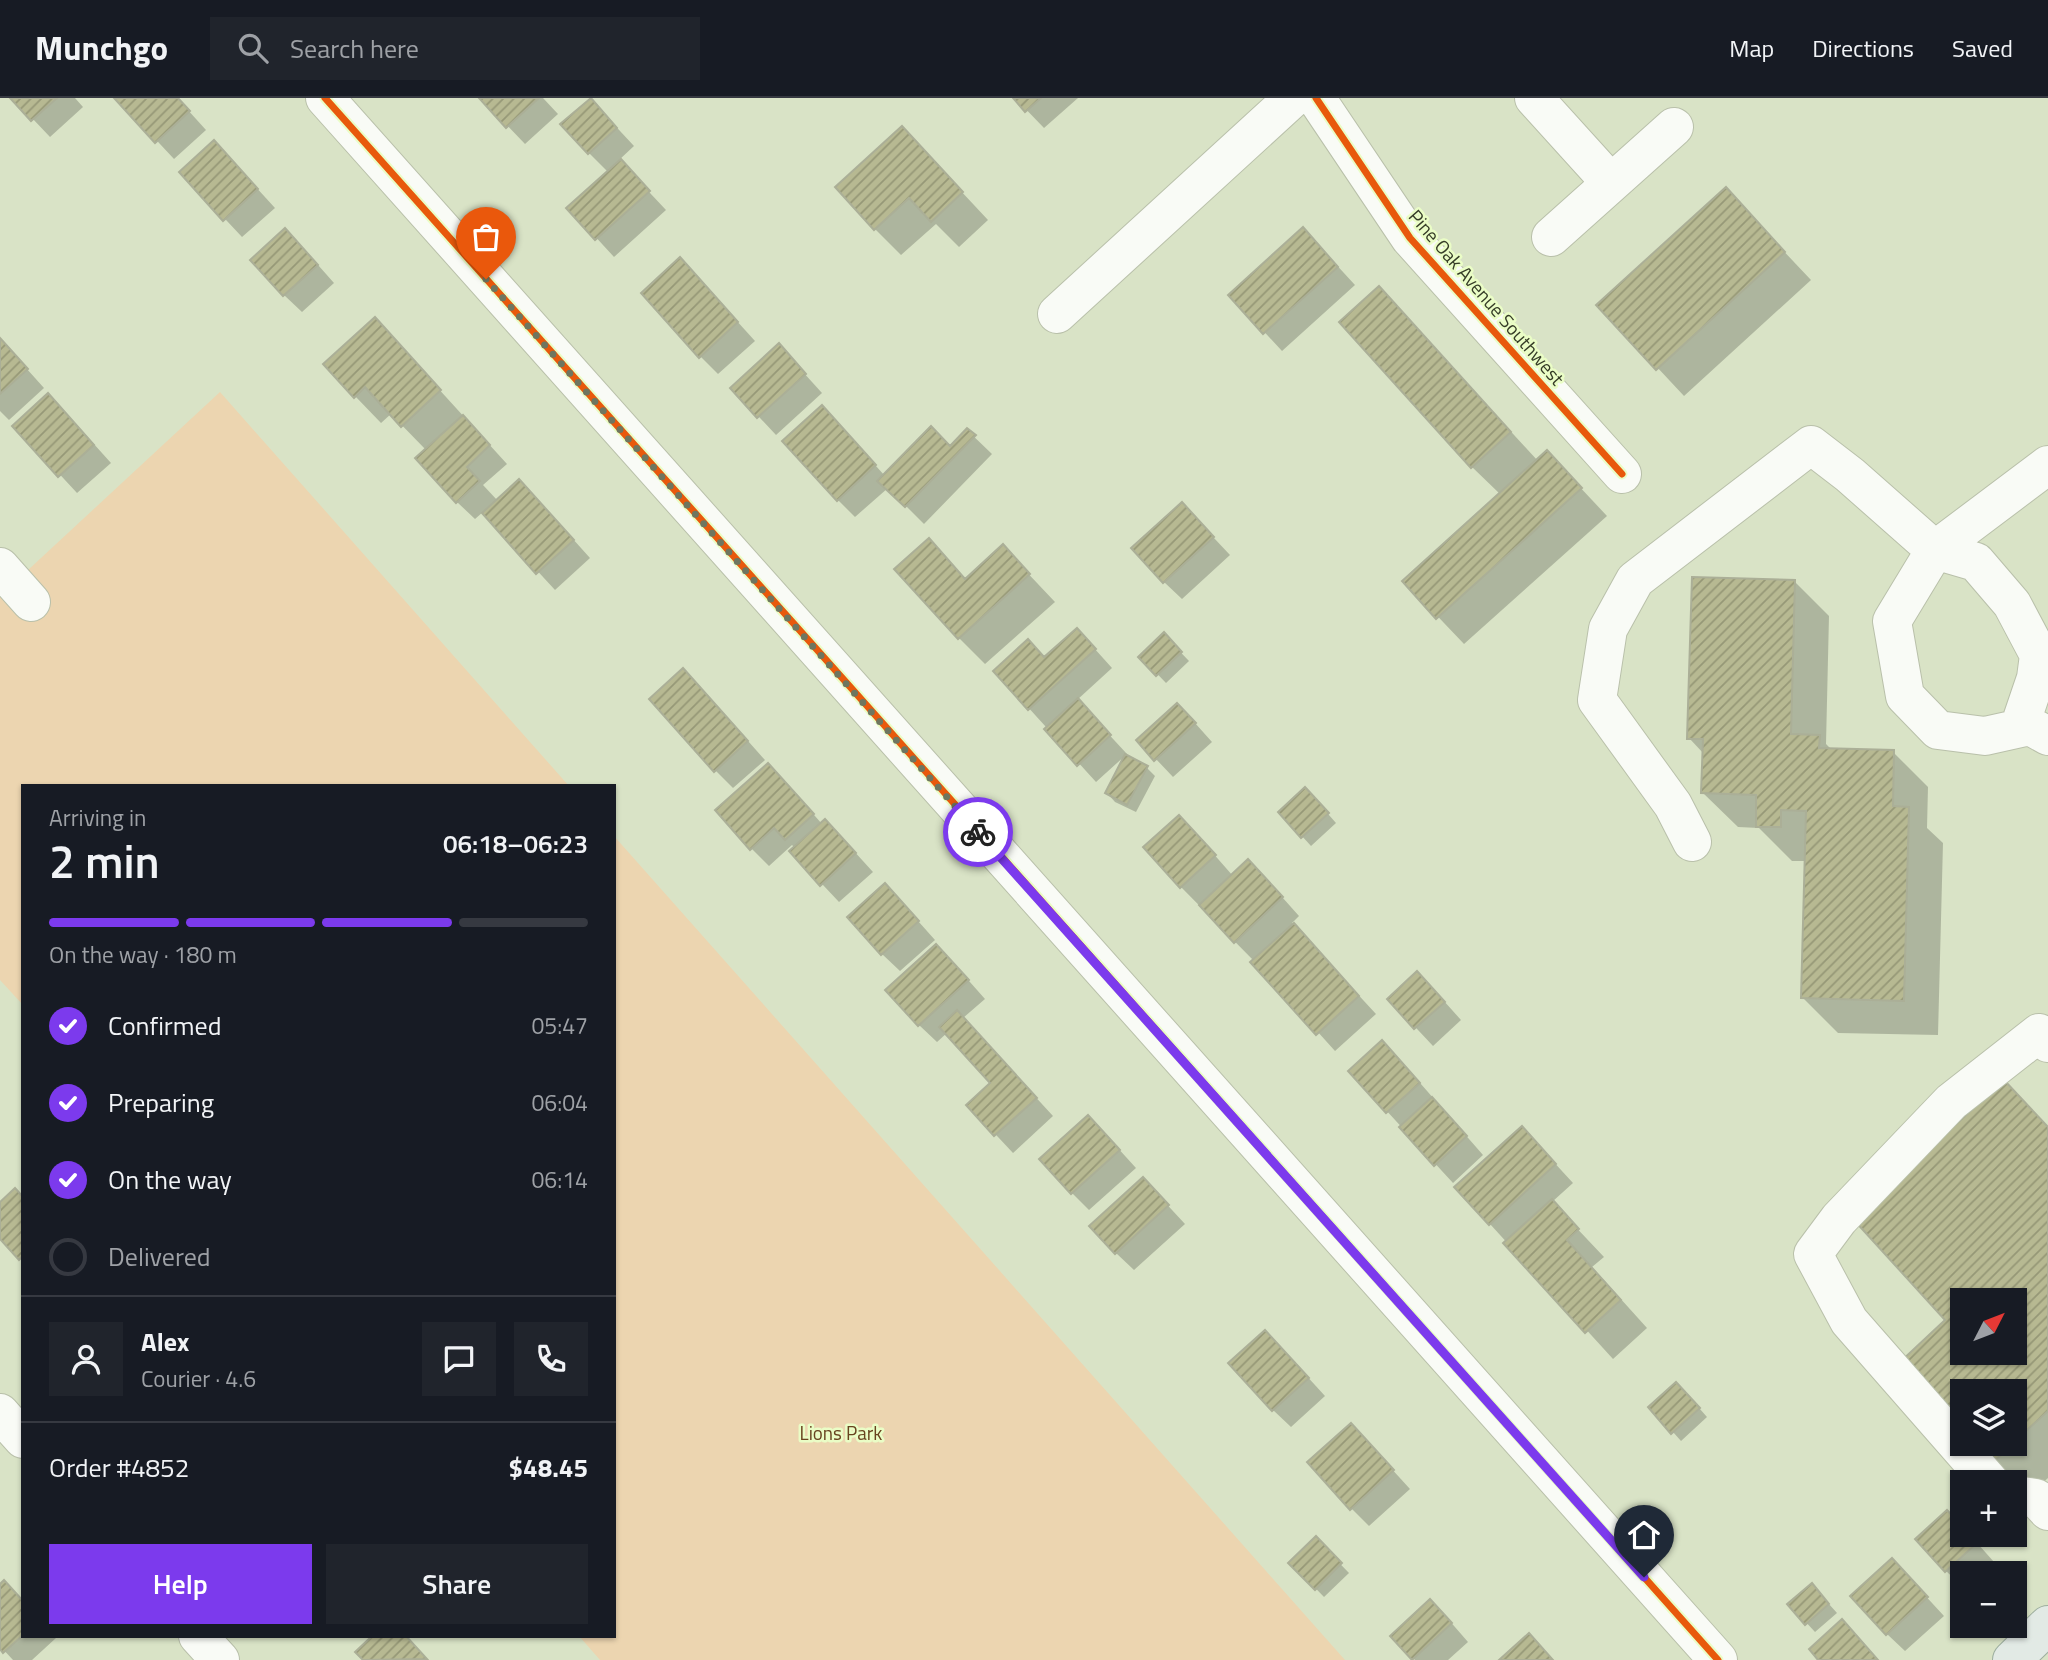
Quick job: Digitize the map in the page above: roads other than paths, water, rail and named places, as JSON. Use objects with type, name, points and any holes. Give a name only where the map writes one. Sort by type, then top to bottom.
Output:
[{"type":"main road","points":[[2012,1660],[2048,1625]]},
{"type":"street","points":[[325,98],[1718,1660]]},
{"type":"street","points":[[1057,314],[1293,98]]},
{"type":"street","name":"Pine Oak Avenue Southwest","points":[[1315,98],[1410,238],[1622,474]]},
{"type":"street","points":[[1534,98],[1612,183]]},
{"type":"street","points":[[1551,237],[1674,127]]},
{"type":"street","points":[[1692,842],[1672,805],[1597,700],[1608,629],[1635,580],[1811,445],[1850,475],[1935,550],[1976,562],[2012,604],[2043,654],[2036,678],[2034,732],[1985,736],[1938,730],[1905,696],[1892,621],[1935,550],[2048,465]]},
{"type":"street","points":[[0,567],[31,602]]},
{"type":"street","points":[[1979,1470],[1849,1321],[1813,1254],[1839,1219],[1951,1102],[2039,1033],[2048,1043]]},
{"type":"street","points":[[0,1413],[21,1437]]},
{"type":"street","points":[[200,1638],[220,1660]]},
{"type":"park label","name":"Lions Park","points":[[841,1432]]}]
